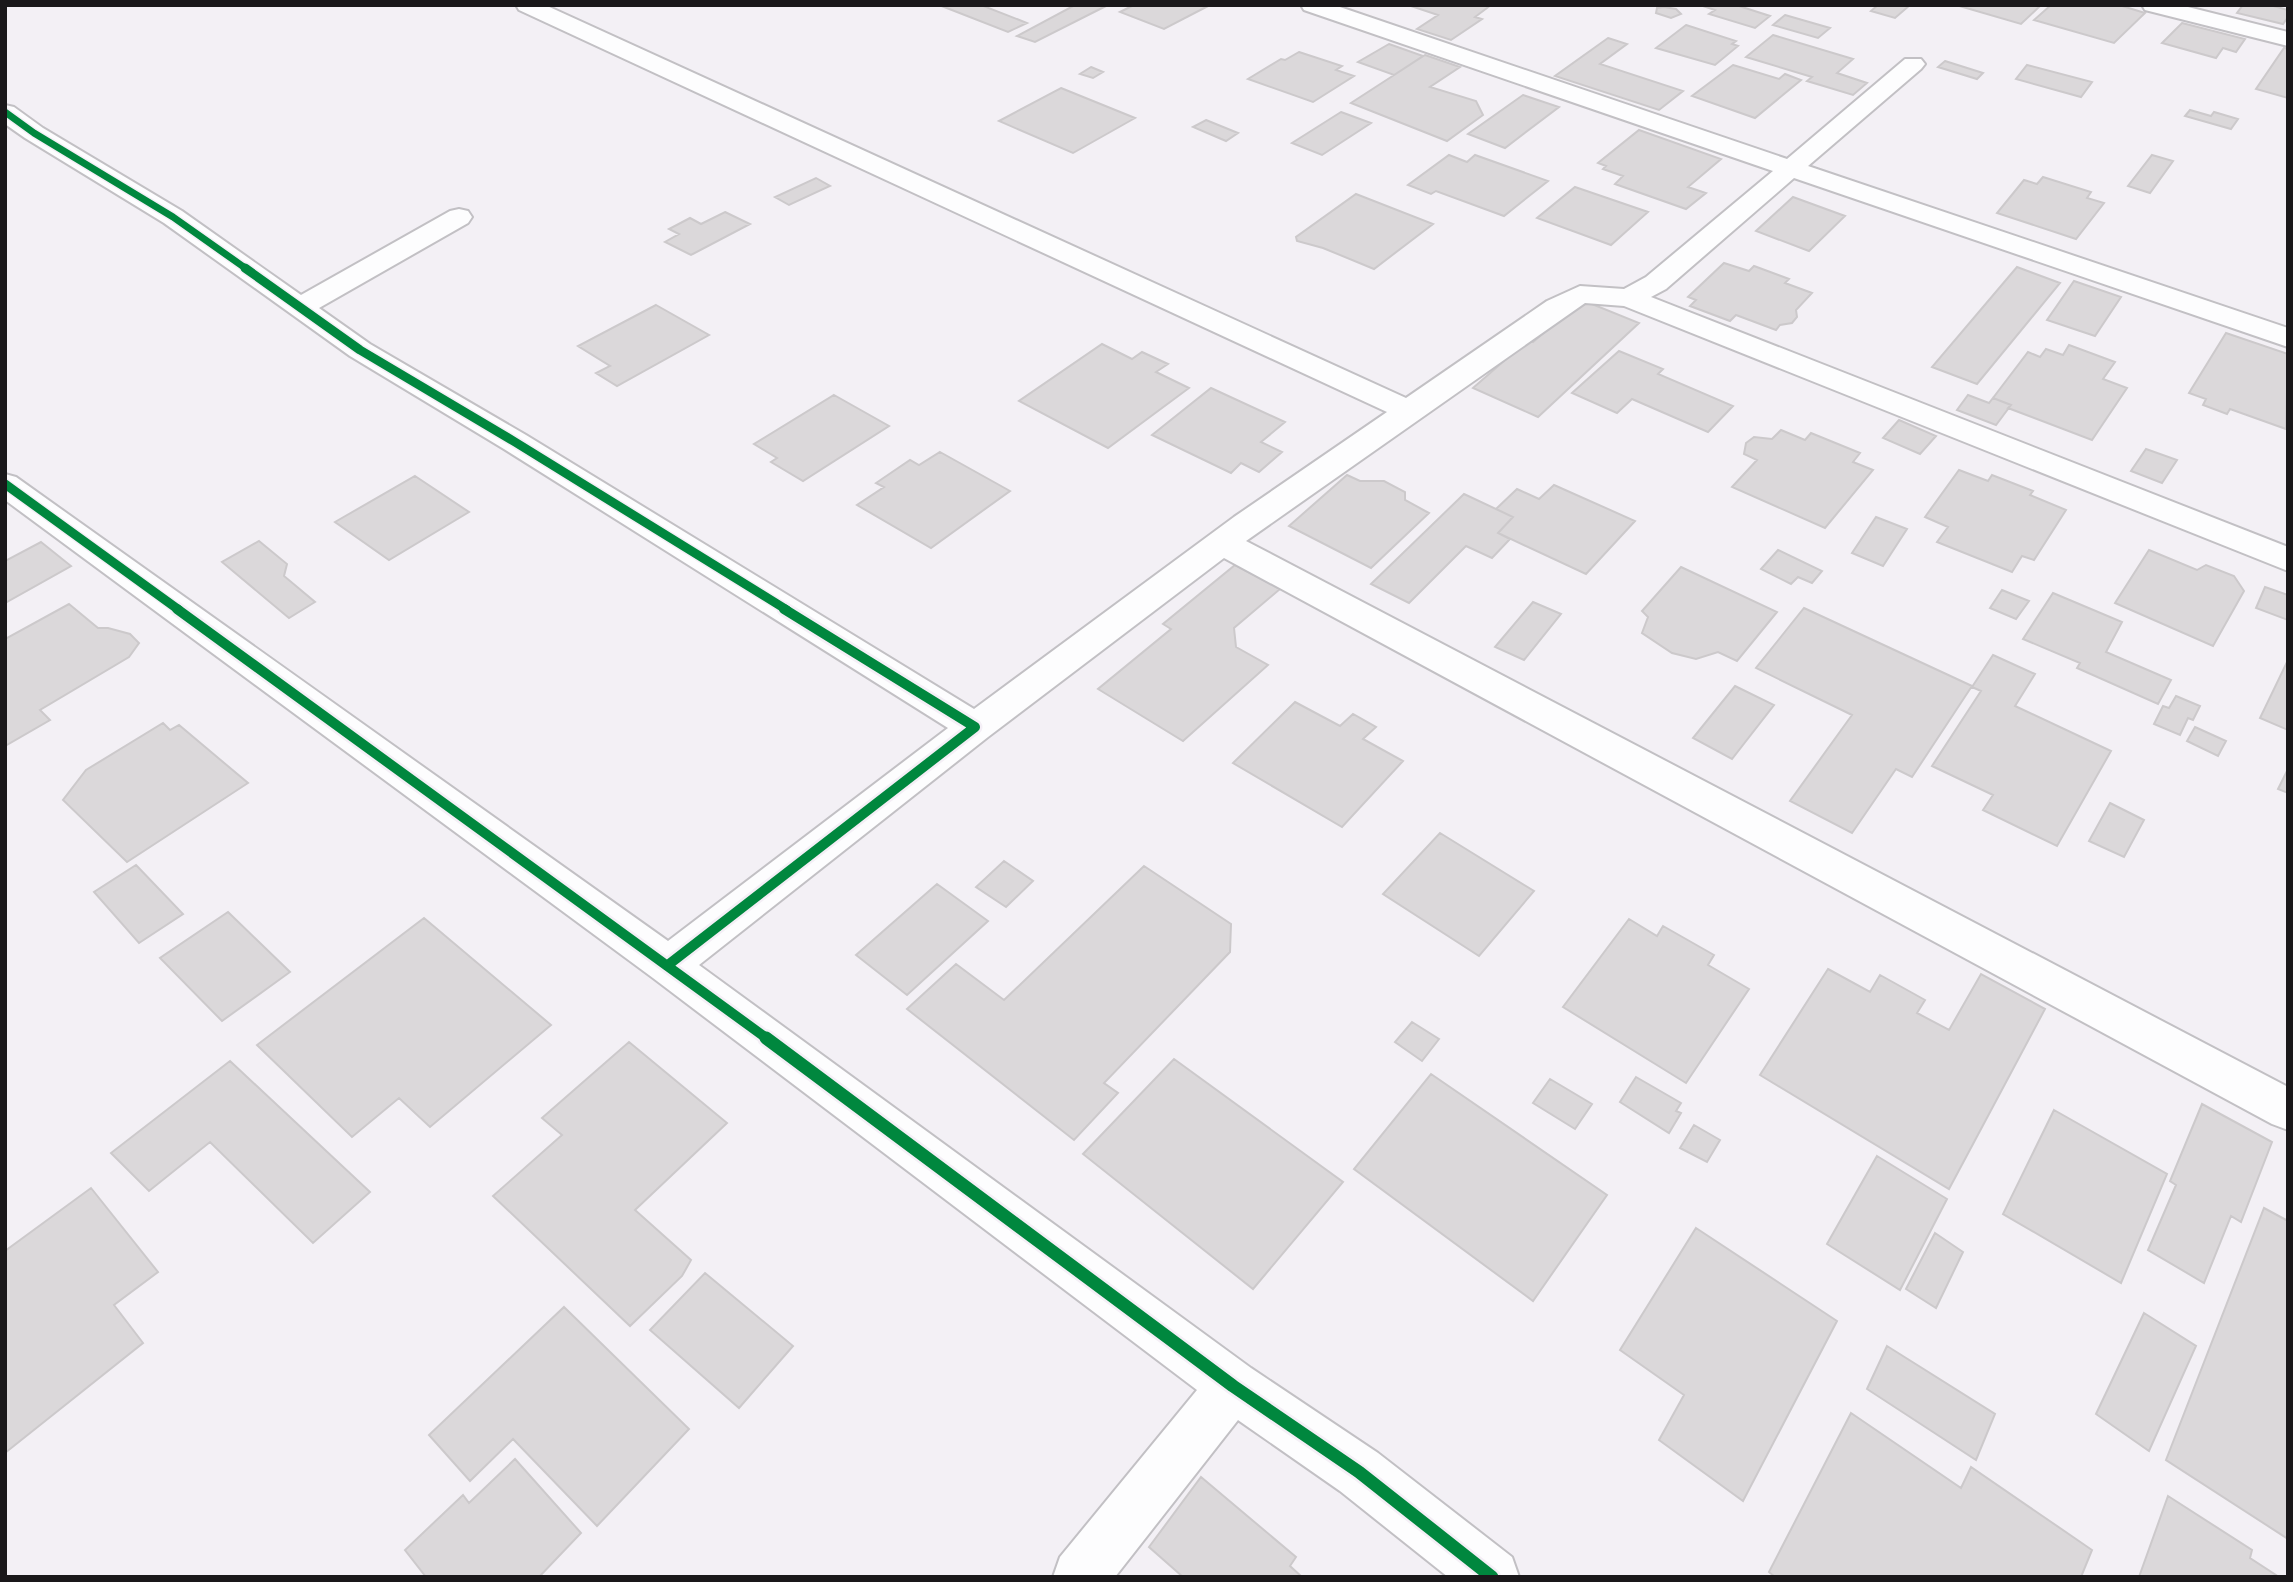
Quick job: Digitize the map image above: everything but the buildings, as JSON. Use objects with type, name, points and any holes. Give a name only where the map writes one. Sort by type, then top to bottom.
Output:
[{"type":"street","points":[[527,5],[1409,411]]},
{"type":"street","points":[[1312,5],[2288,338]]},
{"type":"street","points":[[2153,5],[2288,39]]},
{"type":"street","points":[[1629,298],[1656,283],[1913,64]]},
{"type":"street","points":[[5,112],[34,133],[173,217],[360,349],[975,727]]},
{"type":"street","points":[[5,143],[34,133]]},
{"type":"street","points":[[300,307],[352,279],[418,237],[459,217]]},
{"type":"street","points":[[668,965],[975,727],[1224,543],[1557,307],[1580,295],[1629,298],[2288,560]]},
{"type":"street","points":[[5,484],[668,965],[1233,1386],[1359,1472],[1492,1577]]},
{"type":"street","points":[[1224,543],[1280,576],[2288,1110]]},
{"type":"street","points":[[1080,1577],[1233,1386]]},
{"type":"cycle path","points":[[5,112],[34,133],[173,217],[360,350],[515,442],[975,727],[668,965]]},
{"type":"cycle path","points":[[5,484],[668,965],[1233,1386],[1359,1472],[1492,1577]]}]
